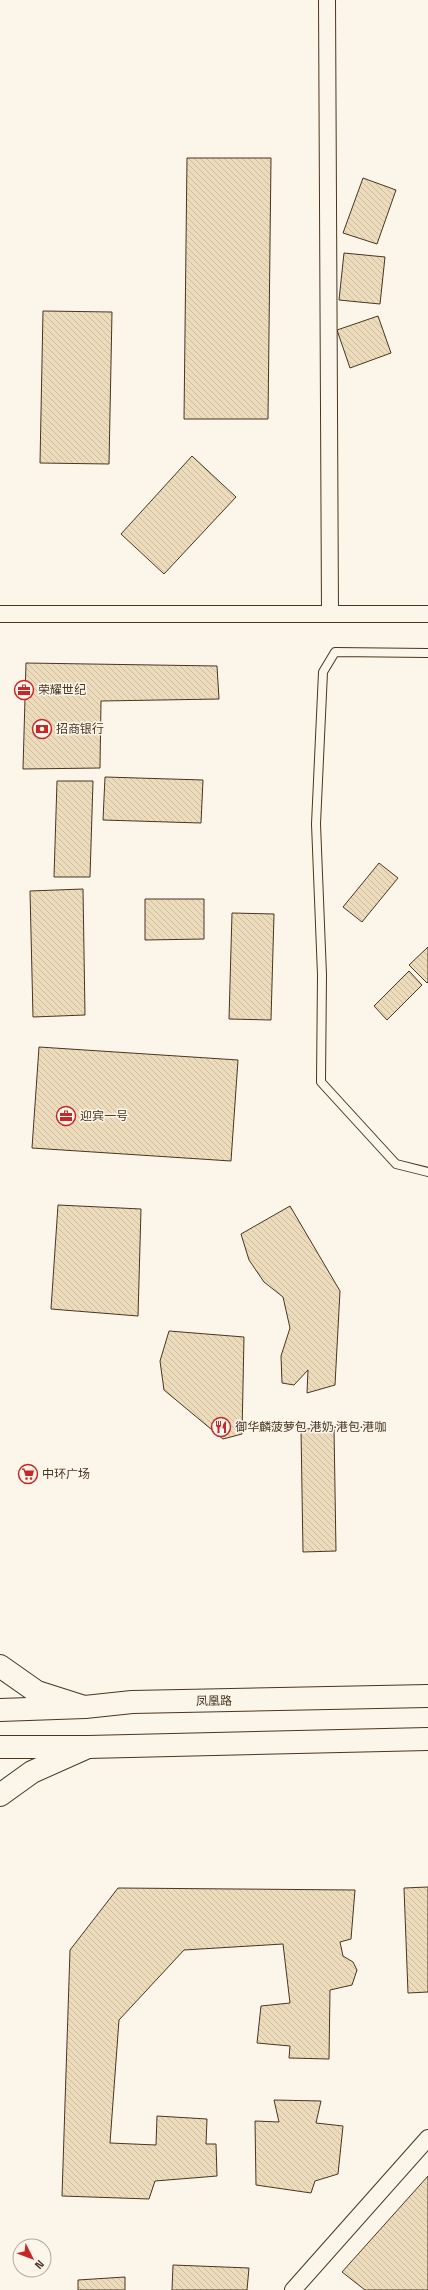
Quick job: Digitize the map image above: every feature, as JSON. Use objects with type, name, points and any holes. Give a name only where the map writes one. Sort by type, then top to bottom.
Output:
[{"type":"main road","points":[[0,1666],[37,1692],[85,1707]]},
{"type":"main road","name":"凤凰路","points":[[0,1710],[85,1707],[132,1702],[428,1696]]},
{"type":"main road","points":[[0,1747],[88,1747],[428,1739]]},
{"type":"main road","points":[[0,1795],[32,1772],[88,1747]]},
{"type":"street","points":[[327,0],[330,614]]},
{"type":"street","points":[[0,614],[428,614]]},
{"type":"street","points":[[293,2290],[428,2138]]},
{"type":"lane","points":[[428,653],[335,652],[323,672],[316,824],[322,975],[321,1082],[396,1164],[428,1172]]},
{"type":"building","points":[[187,158],[271,158],[268,419],[184,419]]},
{"type":"building","points":[[363,178],[396,190],[377,244],[343,233]]},
{"type":"building","points":[[344,253],[385,257],[380,304],[339,300]]},
{"type":"building","points":[[43,311],[112,312],[109,464],[40,463]]},
{"type":"building","points":[[378,316],[391,353],[350,368],[337,330]]},
{"type":"building","points":[[192,456],[236,497],[164,574],[121,534]]},
{"type":"building","points":[[26,663],[217,666],[219,699],[101,701],[100,768],[23,769]]},
{"type":"building","points":[[105,777],[203,780],[201,823],[103,820]]},
{"type":"building","points":[[57,781],[93,781],[90,877],[54,877]]},
{"type":"building","points":[[379,863],[398,878],[362,922],[343,907]]},
{"type":"building","points":[[83,889],[85,1015],[33,1017],[30,891]]},
{"type":"building","points":[[145,899],[204,899],[204,939],[145,940]]},
{"type":"building","points":[[232,913],[274,914],[271,1020],[229,1019]]},
{"type":"building","points":[[428,947],[428,982],[427,983],[409,965]]},
{"type":"building","points":[[409,971],[422,985],[387,1020],[374,1006]]},
{"type":"building","points":[[39,1047],[238,1060],[231,1161],[32,1148]]},
{"type":"building","points":[[58,1205],[141,1209],[138,1316],[51,1309]]},
{"type":"building","points":[[290,1206],[340,1291],[335,1385],[307,1393],[308,1370],[294,1385],[282,1383],[281,1356],[290,1328],[283,1297],[264,1282],[249,1260],[241,1234]]},
{"type":"building","points":[[169,1331],[244,1337],[242,1434],[223,1439],[164,1390],[160,1361]]},
{"type":"building","points":[[334,1428],[336,1551],[303,1552],[301,1429]]},
{"type":"building","points":[[428,1887],[428,1992],[408,1993],[404,1888]]},
{"type":"building","points":[[118,1888],[355,1890],[351,1939],[340,1942],[343,1956],[353,1962],[357,1970],[352,1985],[330,1990],[329,2059],[289,2058],[290,2046],[257,2043],[261,2006],[290,2003],[283,1944],[184,1950],[119,2020],[110,2143],[156,2145],[157,2116],[207,2119],[206,2144],[216,2144],[217,2176],[155,2181],[149,2199],[62,2196],[70,1950]]},
{"type":"building","points":[[274,2100],[321,2101],[316,2123],[343,2126],[338,2174],[315,2181],[311,2193],[256,2185],[255,2121],[279,2122]]},
{"type":"building","points":[[428,2176],[428,2290],[365,2290],[342,2272]]},
{"type":"building","points":[[173,2265],[249,2268],[247,2290],[172,2290]]},
{"type":"building","points":[[125,2277],[125,2290],[78,2290],[78,2280]]},
{"type":"place","name":"荣耀世纪","points":[[24,690]]},
{"type":"place","name":"招商银行","points":[[42,729]]},
{"type":"place","name":"迎宾一号","points":[[66,1116]]},
{"type":"place","name":"御华麟菠萝包 港奶·港包·港咖","points":[[221,1427]]},
{"type":"place","name":"中环广场","points":[[28,1474]]}]
